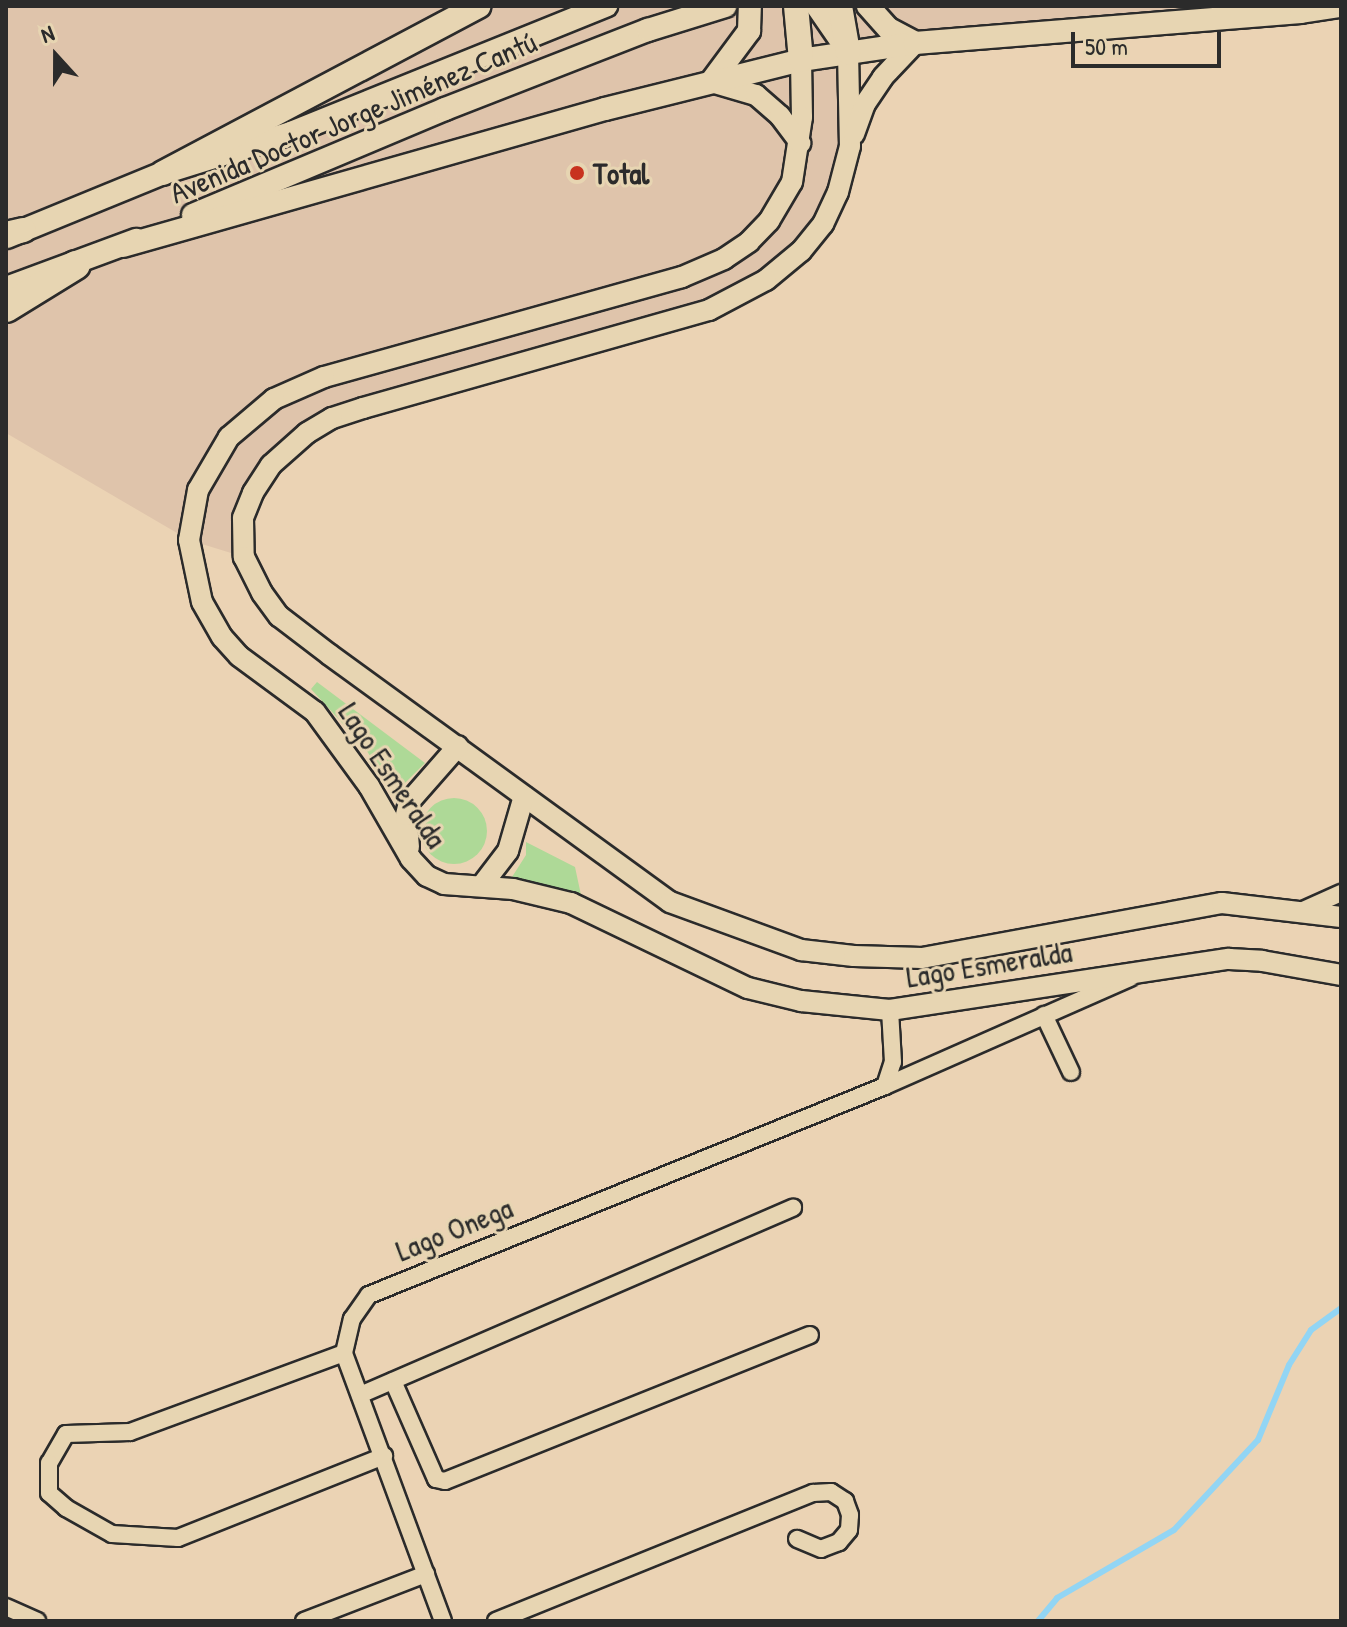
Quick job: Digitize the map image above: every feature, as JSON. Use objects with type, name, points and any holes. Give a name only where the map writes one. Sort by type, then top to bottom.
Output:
[{"type":"highway","points":[[6,308],[76,265]]},
{"type":"main road","points":[[163,173],[479,6]]},
{"type":"main road","name":"Avenida Doctor Jorge Jiménez Cantú","points":[[12,234],[163,173],[291,133],[606,6]]},
{"type":"main road","points":[[711,82],[749,31],[750,6]]},
{"type":"main road","points":[[796,6],[801,60]]},
{"type":"main road","points":[[817,6],[848,52]]},
{"type":"main road","points":[[840,6],[848,52]]},
{"type":"main road","points":[[868,6],[889,29],[915,43]]},
{"type":"main road","points":[[123,246],[605,109],[801,60],[915,43],[1301,12],[1339,6]]},
{"type":"main road","name":"Avenida Doctor Jorge Jiménez Cantú","points":[[6,288],[123,246],[445,109],[648,30],[718,8]]},
{"type":"street","points":[[850,146],[865,104],[883,77],[915,43]]},
{"type":"street","name":"Lago Esmeralda","points":[[848,52],[850,146],[838,192],[823,224],[781,269],[739,297],[684,317],[332,418],[292,443],[259,483],[243,518],[244,557],[262,593],[279,616],[670,902],[801,950],[922,958],[1222,903],[1303,910],[1341,917]]},
{"type":"street","name":"Lago Esmeralda","points":[[801,60],[800,143],[792,182],[778,209],[749,242],[724,259],[682,277],[324,377],[274,399],[229,437],[198,490],[189,540],[202,602],[222,637],[239,656],[315,712],[381,806],[411,859],[427,876],[444,884],[482,885],[571,903],[748,988],[801,1001],[890,1010],[1156,967],[1229,959],[1262,961],[1341,975]]},
{"type":"street","points":[[711,82],[756,95],[780,116],[800,143]]},
{"type":"street","points":[[411,859],[406,815],[409,802],[458,746]]},
{"type":"street","points":[[482,885],[508,851],[524,796]]},
{"type":"street","points":[[381,806],[409,802]]},
{"type":"street","points":[[1303,910],[1341,893]]},
{"type":"street","name":"Lago Onega","points":[[344,1353],[352,1319],[369,1295],[885,1086],[1156,967]]},
{"type":"street","points":[[885,1086],[893,1062],[890,1010]]},
{"type":"street","points":[[1044,1015],[1071,1072]]},
{"type":"street","points":[[360,1395],[793,1208]]},
{"type":"street","points":[[393,1381],[436,1479],[445,1481],[810,1335]]},
{"type":"street","points":[[384,1456],[178,1538],[112,1534],[66,1508],[49,1493],[49,1463],[66,1434],[130,1432],[344,1353],[384,1456],[443,1621]]},
{"type":"street","points":[[496,1621],[813,1493],[831,1492],[845,1501],[850,1515],[849,1530],[839,1542],[821,1549],[797,1539]]},
{"type":"street","points":[[304,1621],[426,1574]]},
{"type":"street","points":[[6,1607],[37,1621]]},
{"type":"shaded area","points":[[6,6],[1339,6],[848,52],[850,146],[823,224],[739,297],[332,418],[253,493],[244,557],[189,540],[6,433]]},
{"type":"green space","points":[[317,682],[425,763],[394,794],[365,748],[311,689]]},
{"type":"green space","points":[[460,798],[478,807],[485,818],[485,844],[478,855],[467,862],[448,864],[430,855],[423,844],[421,825],[430,807],[441,800]]},
{"type":"green space","points":[[526,842],[575,867],[581,895],[512,877],[526,855]]},
{"type":"waterway","points":[[1038,1621],[1057,1598],[1174,1530],[1258,1440],[1289,1365],[1311,1330],[1341,1308]]},
{"type":"place","name":"Total","points":[[577,173]]}]
